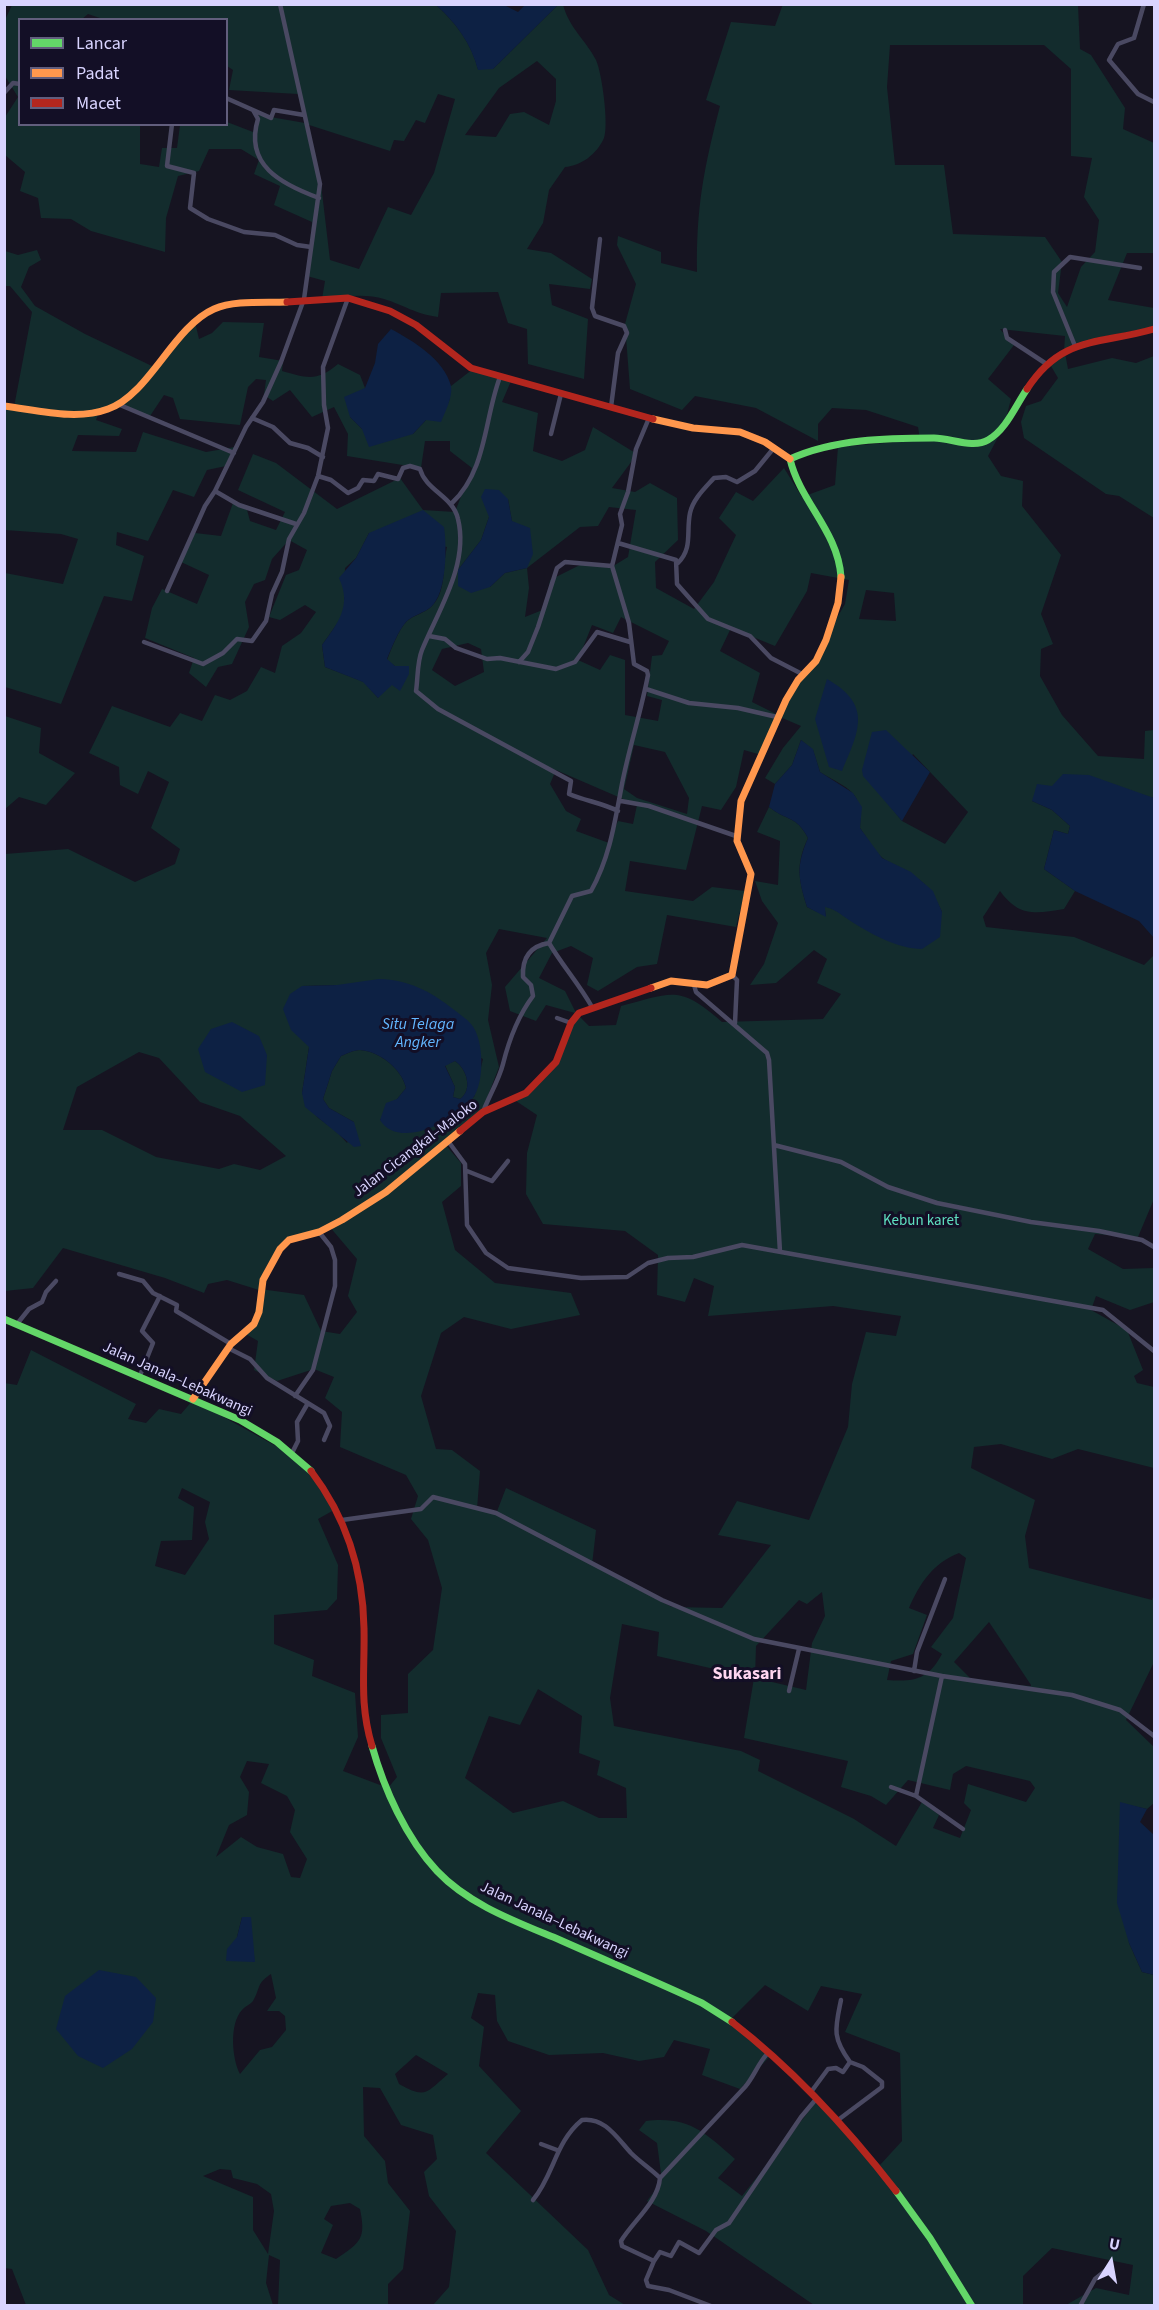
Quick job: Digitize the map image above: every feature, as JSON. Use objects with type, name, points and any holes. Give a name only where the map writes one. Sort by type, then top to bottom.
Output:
[{"type":"street","points":[[167,591],[205,506],[252,418],[263,402],[281,362],[304,299],[320,184],[280,4]]},
{"type":"street","points":[[1144,4],[1134,38],[1118,44],[1109,60],[1138,94],[1144,99],[1155,102]]},
{"type":"street","points":[[4,93],[14,83],[18,84]]},
{"type":"street","points":[[228,99],[271,118],[274,110],[304,115]]},
{"type":"street","points":[[253,110],[258,119],[253,134],[256,157],[289,187],[319,198]]},
{"type":"street","points":[[172,126],[167,166],[194,173],[190,208],[208,219],[244,232],[276,235],[297,245],[311,247]]},
{"type":"street","points":[[600,239],[591,308],[595,316],[624,326],[627,333],[618,352],[611,407]]},
{"type":"street","points":[[1076,346],[1053,292],[1054,272],[1070,257],[1140,268]]},
{"type":"street","points":[[144,642],[203,664],[223,653],[237,639],[252,641],[266,621],[272,594],[282,572],[285,551],[296,524],[304,513],[318,477],[328,428],[324,405],[323,367],[348,298]]},
{"type":"street","points":[[4,406],[86,415],[120,405],[184,334],[212,310],[228,305],[348,298],[390,311],[427,333],[471,368],[649,418],[693,428],[740,432],[759,439],[790,459],[793,474],[830,535],[841,567],[838,604],[820,652],[811,668],[802,674],[777,717],[747,779],[736,836],[737,847],[750,867],[751,874],[740,922],[736,961],[732,975],[737,980],[735,1023]]},
{"type":"street","points":[[790,459],[832,445],[851,443],[936,438],[970,443],[987,441],[996,434],[1030,381],[1045,363],[1088,341],[1140,334],[1155,329]]},
{"type":"street","points":[[1005,330],[1007,338],[1045,363]]},
{"type":"street","points":[[452,503],[472,477],[480,460],[490,403],[500,377]]},
{"type":"street","points":[[551,434],[561,394]]},
{"type":"street","points":[[120,405],[234,453]]},
{"type":"street","points":[[252,418],[273,427],[290,443],[308,448],[323,457]]},
{"type":"street","points":[[483,1112],[522,1011],[533,996],[531,985],[523,977],[526,956],[532,948],[549,943],[572,896],[591,891],[602,871],[621,801],[622,787],[648,675],[634,664],[629,623],[612,566],[622,525],[620,513],[628,492],[636,449],[649,418]]},
{"type":"street","points":[[773,449],[755,471],[741,480],[714,478],[697,497],[690,512],[688,547],[678,563],[677,584],[708,619],[750,636],[771,658],[802,674]]},
{"type":"street","points":[[318,477],[331,480],[348,493],[358,488],[363,480],[374,481],[378,474],[398,479],[403,468],[410,466],[420,469],[429,485],[452,503],[458,516],[460,544],[444,606],[421,652],[416,691],[438,709],[543,768],[566,777],[571,781],[569,794],[593,803],[601,802],[618,811]]},
{"type":"street","points":[[215,491],[239,505],[296,524]]},
{"type":"street","points":[[618,543],[676,560],[678,563]]},
{"type":"street","points":[[519,662],[528,652],[557,568],[565,562],[612,566]]},
{"type":"street","points":[[429,636],[445,639],[456,648],[487,659],[500,658],[556,669],[575,662],[597,632],[630,642]]},
{"type":"street","points":[[646,689],[689,703],[738,708],[777,717]]},
{"type":"street","points":[[621,801],[649,806],[736,836]]},
{"type":"street","points":[[549,943],[563,967],[579,985],[592,1006]]},
{"type":"street","name":"Jalan Cicangkal–Maloko","points":[[193,1399],[230,1346],[254,1324],[259,1312],[263,1280],[280,1249],[290,1240],[319,1232],[386,1192],[483,1112],[520,1096],[537,1083],[556,1062],[571,1023],[579,1013],[592,1006],[671,981],[694,985],[717,984],[732,975]]},
{"type":"street","points":[[694,985],[696,992],[706,1002],[735,1023],[767,1053],[780,1251]]},
{"type":"street","points":[[557,1018],[571,1023]]},
{"type":"street","points":[[448,1140],[460,1155],[467,1171],[467,1225],[486,1253],[508,1268],[580,1278],[627,1277],[648,1263],[668,1258],[693,1257],[742,1245],[1103,1310],[1155,1351]]},
{"type":"street","points":[[774,1145],[841,1162],[888,1187],[937,1203],[1031,1222],[1099,1231],[1142,1240],[1155,1247]]},
{"type":"street","points":[[467,1171],[492,1181],[508,1161]]},
{"type":"street","points":[[295,1396],[315,1364],[335,1286],[335,1260],[331,1247],[319,1232]]},
{"type":"street","points":[[119,1274],[143,1281],[153,1293],[177,1305],[176,1311],[250,1359],[267,1378],[324,1413],[330,1426],[324,1440]]},
{"type":"street","points":[[17,1324],[28,1310],[42,1302],[46,1292],[56,1281]]},
{"type":"street","points":[[139,1378],[153,1343],[142,1331],[160,1296]]},
{"type":"street","name":"Jalan Janala–Lebakwangi","points":[[4,1318],[139,1378],[193,1399],[253,1429],[292,1453],[309,1469],[342,1520],[353,1549],[363,1609],[363,1713],[385,1779],[410,1835],[426,1858],[462,1892],[514,1920],[705,2004],[746,2031],[817,2098],[879,2168],[936,2245],[972,2306]]},
{"type":"street","points":[[292,1453],[298,1441],[297,1422],[308,1403]]},
{"type":"street","points":[[342,1520],[421,1509],[433,1497],[496,1513],[641,1589],[725,1629],[799,1649],[914,1671],[1072,1695],[1120,1710],[1155,1736]]},
{"type":"street","points":[[914,1671],[917,1652],[928,1628],[933,1604],[945,1579]]},
{"type":"street","points":[[789,1691],[799,1649]]},
{"type":"street","points":[[916,1796],[942,1676]]},
{"type":"street","points":[[891,1787],[916,1796],[963,1829]]},
{"type":"street","points":[[838,2121],[870,2098],[883,2085],[863,2067],[850,2062],[837,2043],[836,2027],[841,2000]]},
{"type":"street","points":[[654,2261],[620,2244],[633,2221],[656,2198],[660,2178],[745,2087],[756,2073],[758,2062],[768,2053]]},
{"type":"street","points":[[811,2092],[828,2069],[836,2068],[843,2072],[850,2062]]},
{"type":"street","points":[[711,2306],[669,2290],[648,2286],[646,2280],[654,2261],[660,2252],[671,2256],[679,2242],[699,2253],[716,2229],[729,2223],[801,2117],[817,2098]]},
{"type":"street","points":[[533,2200],[542,2190],[557,2150],[578,2123],[588,2120],[615,2132],[632,2154],[660,2178]]},
{"type":"street","points":[[541,2144],[557,2150]]},
{"type":"street","points":[[1080,2306],[1095,2279],[1111,2266]]},
{"type":"green space","name":"Kebun karet","points":[[783,4],[1078,5],[1080,49],[1091,55],[1125,108],[1123,129],[1154,143],[1154,253],[1127,253],[1108,300],[1154,308],[1154,327],[1096,338],[1065,353],[1068,369],[1112,358],[1136,363],[1154,356],[1154,518],[1119,496],[1106,494],[1024,438],[1021,422],[1026,406],[1041,401],[1058,378],[1048,361],[1064,352],[1065,336],[1000,329],[1014,345],[988,379],[1011,399],[1004,426],[988,456],[1001,476],[1023,481],[1022,506],[1061,555],[1041,614],[1053,644],[1041,649],[1040,676],[1062,715],[1098,756],[1144,759],[1145,731],[1154,730],[1154,798],[1052,786],[1032,801],[1052,810],[1070,826],[1068,834],[1054,830],[1044,869],[1075,891],[1064,909],[1028,912],[1014,905],[1000,891],[983,917],[986,927],[1074,937],[1144,965],[1154,955],[1154,1199],[1138,1237],[1095,1234],[1088,1249],[1123,1269],[1154,1268],[1154,1302],[1130,1310],[1096,1296],[1091,1310],[1127,1330],[1143,1370],[1134,1376],[1137,1383],[1154,1387],[1154,1468],[1078,1449],[1052,1459],[1001,1444],[974,1447],[971,1468],[1035,1500],[1025,1536],[1029,1568],[1152,1600],[1154,1594],[1154,1662],[1126,1720],[1154,1747],[1154,1803],[1147,1809],[1120,1803],[1129,1943],[1142,1972],[1154,1975],[1154,2305],[1066,2305],[1096,2288],[1129,2295],[1133,2265],[1052,2248],[1023,2276],[1023,2305],[814,2305],[706,2231],[647,2201],[662,2181],[657,2143],[639,2130],[646,2121],[674,2121],[685,2124],[714,2141],[735,2159],[718,2178],[742,2196],[817,2101],[880,2165],[902,2141],[900,2053],[845,2032],[862,1994],[821,1986],[808,2011],[765,1985],[731,2019],[771,2055],[740,2089],[702,2075],[710,2049],[674,2040],[664,2057],[639,2061],[603,2053],[549,2055],[508,2041],[497,2021],[495,1995],[478,1993],[471,2018],[484,2027],[479,2066],[521,2111],[486,2153],[588,2250],[609,2295],[625,2305],[433,2305],[449,2287],[456,2231],[429,2196],[424,2172],[437,2159],[433,2135],[401,2125],[380,2088],[363,2087],[364,2136],[385,2161],[388,2183],[410,2211],[403,2269],[388,2284],[388,2305],[278,2305],[280,2260],[269,2255],[266,2283],[273,2305],[26,2305],[12,2269],[4,2268],[4,1383],[17,1385],[31,1350],[136,1404],[128,1419],[146,1423],[159,1409],[181,1414],[193,1400],[292,1455],[316,1481],[334,1510],[318,1519],[338,1565],[337,1599],[327,1610],[274,1615],[274,1644],[314,1660],[312,1676],[355,1693],[358,1737],[343,1771],[388,1788],[397,1777],[381,1738],[381,1715],[408,1713],[408,1674],[433,1650],[442,1588],[428,1540],[411,1519],[418,1496],[406,1475],[340,1447],[342,1412],[325,1398],[334,1377],[314,1369],[277,1381],[254,1370],[258,1341],[244,1333],[253,1321],[259,1290],[227,1280],[208,1284],[204,1293],[165,1278],[63,1248],[33,1288],[5,1291],[5,854],[68,849],[135,882],[175,864],[180,849],[151,828],[169,782],[148,771],[138,794],[120,785],[119,767],[89,753],[112,706],[170,727],[180,713],[202,721],[215,695],[230,700],[247,691],[261,667],[275,673],[282,646],[301,633],[316,612],[305,605],[280,620],[269,617],[286,575],[299,570],[307,550],[289,540],[272,559],[265,580],[254,584],[245,602],[249,627],[232,664],[218,667],[206,687],[189,673],[194,658],[145,638],[152,608],[162,589],[197,604],[209,575],[181,562],[195,533],[221,536],[233,503],[247,510],[250,521],[276,530],[285,512],[238,490],[253,454],[276,463],[337,509],[400,478],[423,510],[455,512],[472,468],[450,451],[450,441],[425,441],[421,468],[347,456],[348,434],[334,407],[312,417],[290,390],[273,401],[264,395],[266,380],[256,379],[248,387],[240,425],[180,419],[173,398],[164,395],[150,416],[112,405],[100,409],[96,420],[122,429],[119,436],[78,435],[72,451],[136,452],[143,432],[206,452],[235,447],[226,466],[207,470],[194,497],[173,490],[148,541],[117,532],[116,545],[144,556],[132,601],[104,596],[61,704],[5,687],[5,573],[63,584],[78,539],[61,534],[5,530],[5,407],[14,407],[32,312],[10,286],[5,286],[5,251],[18,255],[37,250],[41,260],[29,267],[21,287],[35,306],[85,334],[154,367],[194,318],[199,339],[212,333],[223,322],[264,323],[259,357],[283,361],[282,371],[312,377],[324,374],[338,364],[360,375],[365,388],[350,417],[362,429],[413,434],[426,420],[449,402],[451,386],[473,369],[511,381],[502,402],[538,413],[533,451],[562,461],[585,450],[593,427],[637,454],[612,488],[635,492],[650,483],[677,498],[678,540],[655,562],[656,588],[694,609],[714,582],[736,535],[719,518],[736,492],[753,501],[784,468],[802,497],[835,485],[838,447],[920,440],[918,427],[866,410],[832,408],[818,424],[818,441],[756,408],[695,396],[682,410],[630,389],[625,324],[636,284],[617,245],[618,236],[661,252],[661,263],[697,272],[702,188],[720,106],[706,100],[731,22],[775,26]],"holes":[[[890,45],[1044,45],[1071,69],[1071,156],[1092,158],[1084,197],[1099,220],[1095,252],[1081,267],[1067,307],[1058,293],[1062,262],[1045,237],[953,234],[944,165],[895,165],[887,87]],[[508,499],[512,521],[527,568],[505,573],[490,587],[458,570],[481,540],[489,517]],[[609,507],[636,510],[628,557],[610,568],[586,562],[550,580],[545,609],[525,617],[529,588],[527,568],[580,527],[598,526]],[[369,533],[447,547],[443,578],[437,600],[432,606],[407,621],[401,629],[387,660],[395,666],[378,698],[364,682],[325,667],[322,645],[344,614],[345,568],[356,558]],[[811,573],[849,580],[845,604],[780,716],[752,702],[760,673],[720,651],[731,628],[775,646],[807,591]],[[866,590],[894,593],[896,621],[859,619]],[[621,617],[669,641],[662,655],[652,656],[647,696],[662,700],[658,721],[625,715],[625,660],[610,655],[600,670],[578,660],[592,625],[613,633]],[[468,643],[481,649],[484,672],[455,686],[432,670],[442,649]],[[780,717],[801,726],[783,748],[765,778],[775,784],[792,765],[801,740],[813,750],[820,772],[852,792],[859,806],[860,828],[877,852],[884,859],[924,884],[930,890],[942,912],[850,920],[834,909],[824,906],[826,916],[807,907],[802,888],[800,865],[808,838],[795,822],[769,807],[757,832],[780,841],[778,885],[755,881],[762,901],[778,923],[764,964],[750,985],[776,983],[814,950],[827,959],[817,983],[841,994],[823,1019],[722,1022],[685,997],[664,995],[621,1006],[616,1025],[589,1026],[576,1013],[565,991],[539,978],[552,953],[571,946],[593,958],[587,985],[598,991],[637,967],[657,964],[667,915],[736,927],[745,891],[712,887],[693,901],[625,891],[630,861],[686,870],[702,806],[721,810],[736,787],[744,750],[758,754]],[[634,745],[665,752],[689,798],[687,814],[637,798],[624,789]],[[913,754],[968,812],[945,844],[902,821],[885,800]],[[556,770],[637,805],[633,824],[618,821],[609,843],[576,831],[581,819],[566,811],[550,784]],[[499,929],[547,938],[505,987],[510,1011],[536,1021],[546,1005],[575,1013],[556,1062],[516,1101],[537,1115],[527,1153],[526,1194],[543,1224],[625,1231],[658,1255],[657,1295],[685,1302],[694,1278],[714,1286],[708,1316],[833,1306],[901,1316],[896,1336],[866,1332],[852,1384],[848,1427],[809,1520],[737,1501],[718,1535],[771,1545],[722,1608],[672,1607],[592,1565],[596,1530],[506,1488],[496,1514],[477,1509],[480,1471],[452,1450],[436,1449],[421,1396],[441,1333],[464,1317],[511,1329],[580,1315],[571,1293],[495,1283],[455,1250],[442,1202],[461,1186],[461,1163],[444,1143],[482,1111],[499,1067],[488,1020],[492,985],[486,953]],[[337,985],[483,1059],[474,1097],[380,1120],[406,1088],[404,1081],[395,1068],[382,1057],[367,1051],[350,1052],[341,1056],[332,1071],[323,1099],[329,1108],[354,1122],[347,1143],[336,1131],[317,1117],[302,1093],[309,1047],[302,986]],[[139,1052],[159,1058],[200,1102],[240,1116],[286,1156],[260,1170],[234,1164],[219,1169],[156,1157],[102,1130],[63,1130],[77,1087]],[[329,1226],[357,1259],[348,1296],[357,1312],[340,1334],[321,1331],[304,1295],[260,1289],[268,1263],[284,1247],[305,1235]],[[182,1488],[210,1502],[205,1522],[209,1539],[185,1575],[155,1566],[161,1541],[192,1540],[194,1507],[178,1498]],[[959,1553],[966,1558],[953,1618],[931,1647],[942,1654],[937,1663],[919,1678],[887,1680],[891,1661],[913,1654],[927,1615],[909,1608],[928,1575],[950,1557]],[[822,1592],[825,1616],[812,1643],[806,1690],[755,1678],[756,1646],[799,1600],[807,1604]],[[989,1622],[1031,1685],[974,1682],[954,1662]],[[622,1624],[659,1632],[657,1656],[754,1678],[744,1738],[848,1761],[841,1787],[871,1796],[886,1805],[908,1780],[950,1790],[953,1774],[966,1766],[1030,1781],[1035,1788],[1026,1802],[968,1784],[964,1803],[971,1810],[960,1838],[933,1828],[939,1815],[922,1802],[896,1846],[854,1819],[758,1771],[760,1760],[741,1751],[614,1726],[610,1698]],[[538,1689],[582,1716],[579,1753],[600,1761],[597,1775],[626,1788],[627,1818],[599,1818],[563,1801],[513,1813],[465,1778],[489,1716],[520,1725]],[[247,1761],[269,1764],[261,1783],[287,1796],[295,1810],[290,1832],[307,1859],[300,1878],[291,1877],[283,1854],[257,1847],[241,1837],[216,1857],[229,1825],[247,1815],[249,1792],[240,1777]],[[242,1917],[254,1962],[237,1937]],[[271,1974],[276,1998],[267,2011],[279,2011],[285,2016],[286,2030],[272,2047],[260,2050],[240,2074],[235,2060],[233,2042],[235,2024],[242,2010],[253,2001],[259,1986]],[[416,2055],[448,2074],[425,2092],[415,2091],[399,2084],[395,2074]],[[220,2169],[231,2170],[233,2178],[257,2184],[271,2194],[274,2211],[268,2254],[253,2230],[253,2197],[203,2176]],[[350,2203],[360,2209],[362,2234],[356,2244],[336,2259],[321,2253],[333,2225],[324,2219],[331,2206]]]},
{"type":"green space","points":[[12,5],[436,5],[462,34],[478,69],[493,69],[558,5],[563,5],[570,21],[596,60],[604,99],[606,122],[604,138],[593,154],[583,162],[565,167],[549,190],[543,223],[527,249],[551,253],[592,279],[590,289],[549,284],[552,305],[588,319],[584,379],[528,364],[527,329],[508,323],[498,292],[441,293],[438,317],[423,314],[377,297],[353,296],[322,299],[325,281],[307,276],[312,222],[274,205],[280,186],[254,174],[259,160],[241,149],[209,149],[199,171],[178,176],[166,218],[165,252],[91,231],[71,219],[41,218],[38,198],[20,191],[25,172],[5,155],[5,117],[18,97],[5,76],[5,20]],"holes":[[[537,61],[556,79],[556,101],[549,125],[524,112],[510,114],[496,137],[465,135],[499,88]],[[438,94],[455,99],[434,173],[411,215],[388,207],[359,269],[330,260],[321,184],[306,124],[390,151],[394,140],[404,141],[416,120],[425,123]]]},
{"type":"green space","points":[[5,716],[41,728],[39,753],[75,773],[46,805],[19,797],[5,809]]},
{"type":"green space","points":[[455,1061],[463,1069],[467,1080],[466,1090],[460,1099],[453,1097],[455,1087],[445,1065]]},
{"type":"water","points":[[436,5],[504,5],[518,12],[525,5],[558,5],[493,69],[478,70],[462,34]]},
{"type":"water","points":[[391,329],[418,345],[435,359],[447,376],[451,386],[451,395],[441,422],[426,420],[413,434],[369,447],[362,429],[350,417],[344,397],[365,388],[375,363],[378,344]]},
{"type":"water","points":[[485,489],[499,490],[508,499],[512,521],[530,528],[533,554],[527,568],[505,573],[490,587],[471,593],[458,586],[458,570],[481,540],[489,517],[481,497]]},
{"type":"water","points":[[423,510],[444,527],[443,581],[431,607],[403,626],[387,659],[395,666],[409,666],[409,674],[400,691],[392,685],[378,698],[363,682],[325,667],[322,645],[338,622],[344,606],[343,588],[339,578],[356,558],[369,533]]},
{"type":"water","points":[[827,679],[842,689],[851,699],[858,720],[857,731],[842,771],[829,767],[815,719]]},
{"type":"water","points":[[886,730],[930,772],[902,821],[863,776],[862,770],[872,732]]},
{"type":"water","points":[[801,740],[813,749],[820,772],[853,793],[862,807],[860,828],[882,858],[911,872],[933,891],[942,912],[940,937],[922,949],[903,946],[884,939],[832,909],[825,907],[826,917],[807,907],[802,888],[800,864],[808,838],[795,822],[769,807],[775,784],[792,765]]},
{"type":"water","points":[[1063,774],[1089,775],[1154,798],[1154,938],[1139,921],[1075,891],[1044,869],[1054,830],[1068,834],[1070,826],[1052,810],[1032,801],[1037,784],[1052,786]]},
{"type":"water","name":"Situ Telaga Angker","points":[[379,979],[410,984],[427,992],[465,1018],[471,1024],[478,1039],[481,1049],[481,1071],[477,1091],[465,1107],[442,1123],[428,1129],[400,1133],[389,1129],[380,1120],[386,1103],[397,1099],[406,1088],[404,1081],[395,1068],[382,1057],[360,1050],[341,1056],[332,1071],[323,1099],[329,1108],[354,1122],[361,1146],[354,1147],[305,1107],[302,1093],[309,1047],[291,1030],[283,1009],[290,994],[302,986],[337,985]],"holes":[[[455,1061],[467,1080],[466,1090],[460,1099],[453,1097],[455,1087],[445,1066]]]},
{"type":"water","points":[[232,1022],[259,1036],[267,1055],[265,1085],[242,1092],[205,1072],[198,1049],[211,1029]]},
{"type":"water","points":[[1120,1802],[1147,1809],[1140,1822],[1154,1835],[1154,1975],[1142,1972],[1129,1943],[1117,1903]]},
{"type":"water","points":[[242,1917],[251,1917],[255,1962],[226,1961],[227,1949],[237,1937]]},
{"type":"water","points":[[99,1970],[136,1977],[156,1998],[153,2022],[132,2049],[103,2068],[78,2056],[56,2029],[65,1996]]},
{"type":"traffic: fast","points":[[841,577],[833,545],[802,489],[790,459],[824,447],[879,439],[941,438],[969,443],[982,442],[1000,430],[1027,389]]},
{"type":"traffic: fast","points":[[4,1319],[240,1420],[277,1442],[311,1471]]},
{"type":"traffic: fast","points":[[372,1746],[397,1812],[415,1844],[437,1871],[464,1894],[494,1912],[702,2003],[732,2022]]},
{"type":"traffic: fast","points":[[896,2191],[930,2238],[972,2306]]},
{"type":"traffic: slow","points":[[4,406],[70,414],[108,409],[123,401],[136,390],[186,330],[199,318],[214,309],[240,303],[287,302]]},
{"type":"traffic: slow","points":[[653,419],[693,428],[740,432],[765,442],[790,459]]},
{"type":"traffic: slow","points":[[651,988],[671,981],[707,985],[732,975],[751,874],[737,841],[741,801],[786,700],[798,680],[816,661],[826,640],[838,603],[841,577]]},
{"type":"traffic: slow","points":[[193,1399],[231,1344],[254,1324],[259,1312],[263,1280],[280,1249],[289,1240],[319,1232],[342,1220],[386,1192],[460,1131]]},
{"type":"traffic: jam","points":[[287,302],[348,298],[390,311],[416,325],[471,368],[653,419]]},
{"type":"traffic: jam","points":[[1027,389],[1054,359],[1068,351],[1083,345],[1154,329]]},
{"type":"traffic: jam","points":[[460,1131],[483,1112],[526,1093],[556,1062],[571,1023],[579,1013],[651,988]]},
{"type":"traffic: jam","points":[[311,1471],[334,1507],[356,1565],[363,1606],[365,1715],[372,1746]]},
{"type":"traffic: jam","points":[[732,2022],[755,2040],[819,2101],[896,2191]]},
{"type":"district","name":"Sukasari","points":[[747,1675]]}]
